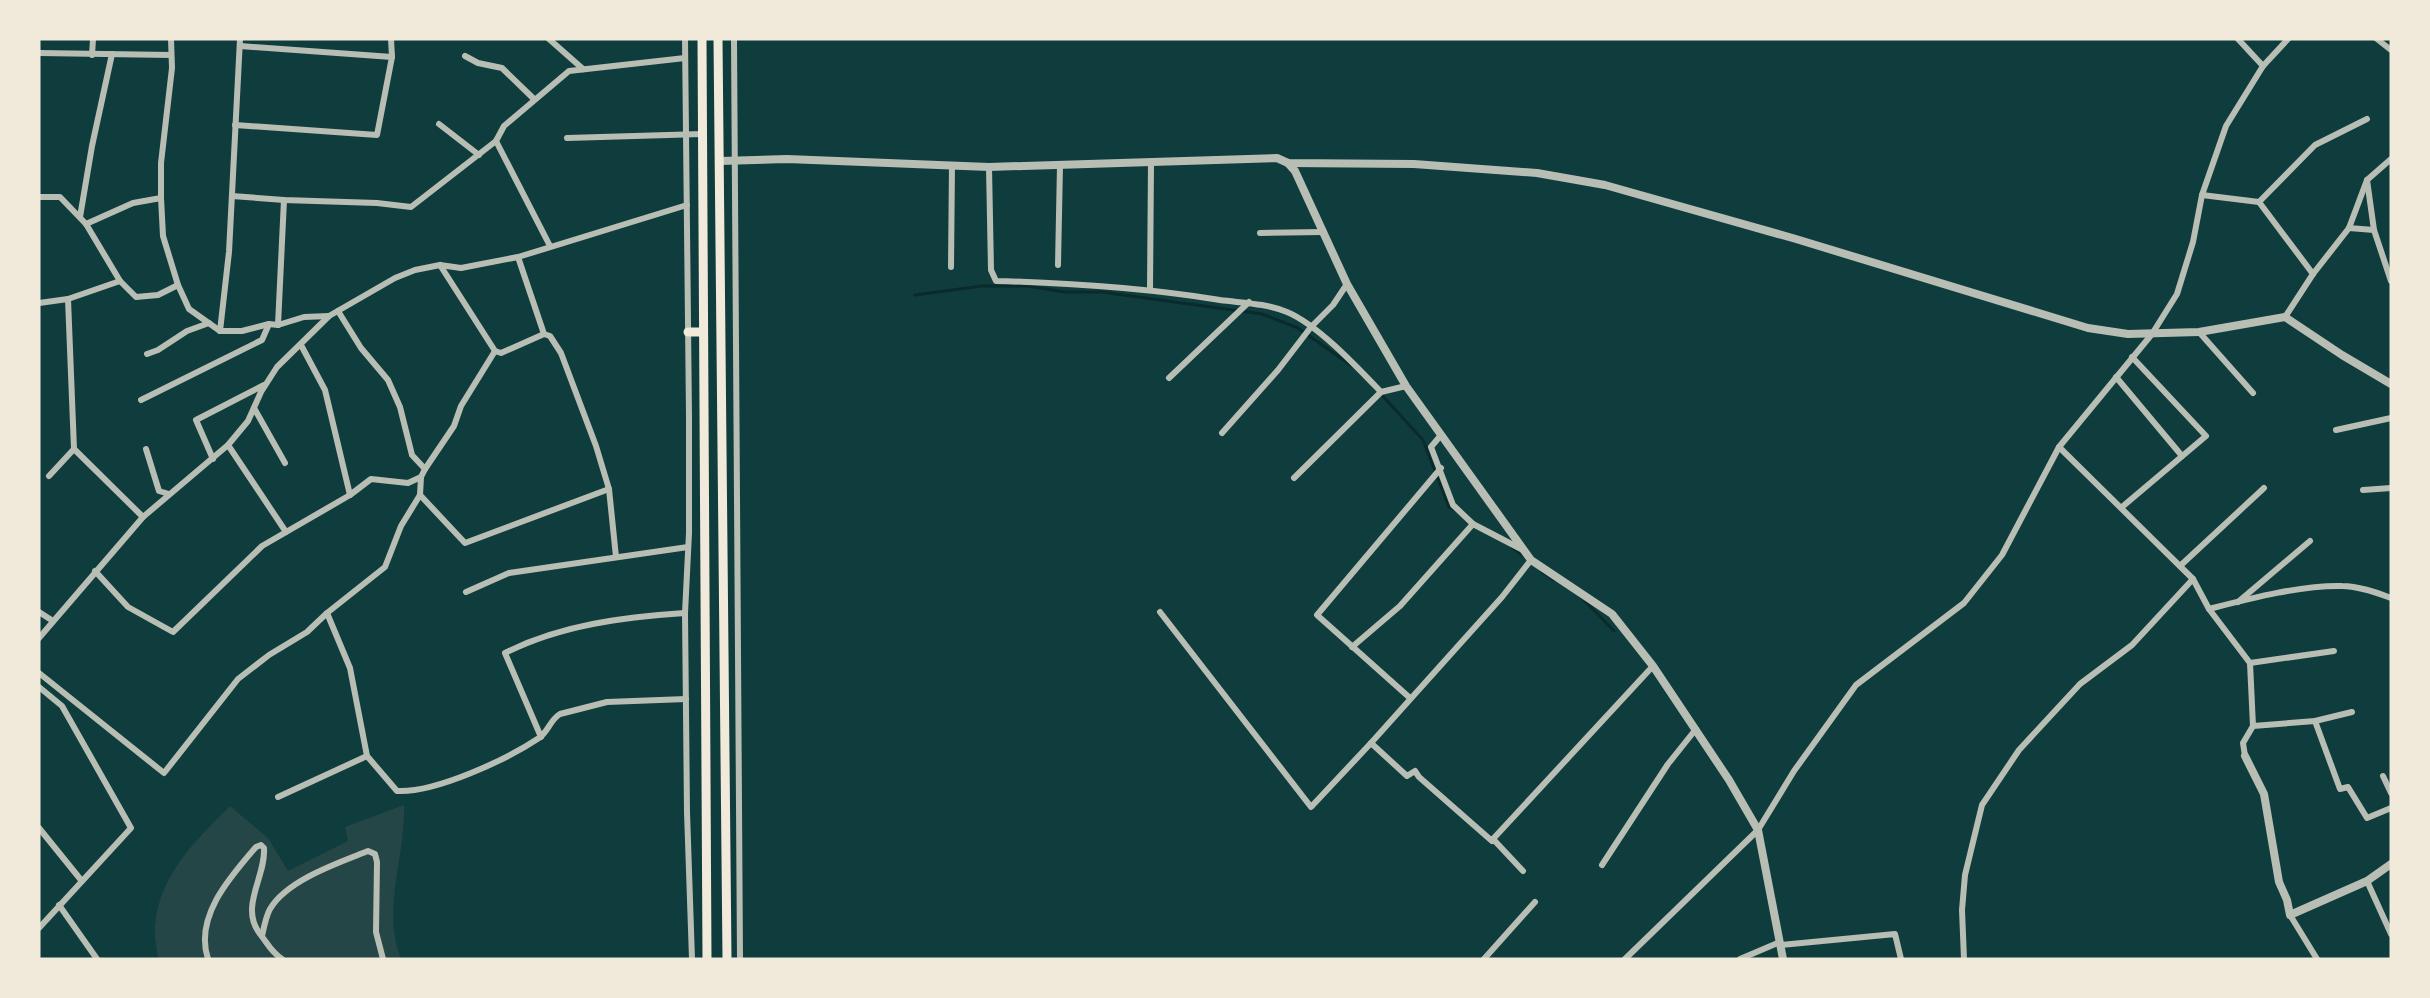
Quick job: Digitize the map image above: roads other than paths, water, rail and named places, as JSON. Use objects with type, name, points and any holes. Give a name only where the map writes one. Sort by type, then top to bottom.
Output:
[{"type":"highway","points":[[702,39],[701,219],[707,720],[707,959]]},
{"type":"highway","points":[[718,39],[727,959]]},
{"type":"highway","points":[[701,219],[719,220]]},
{"type":"highway","points":[[688,332],[702,332]]},
{"type":"street","points":[[92,55],[93,39]]},
{"type":"street","points":[[171,39],[160,198],[164,236],[178,285],[189,309],[220,331],[242,331],[269,324],[278,325],[304,317],[329,316]]},
{"type":"street","points":[[235,125],[377,135],[392,57],[391,39]]},
{"type":"street","points":[[549,39],[583,69]]},
{"type":"street","points":[[685,39],[688,332],[688,547],[685,613],[687,812],[692,959]]},
{"type":"street","points":[[734,39],[740,959]]},
{"type":"street","points":[[2238,39],[2263,66]]},
{"type":"street","points":[[1625,959],[1758,830],[1794,771],[1856,685],[1964,603],[2002,555],[2059,447],[2152,334],[2177,294],[2193,243],[2202,195],[2226,126],[2263,66],[2288,39]]},
{"type":"street","points":[[2377,39],[2391,50]]},
{"type":"street","points":[[220,331],[230,252],[240,42],[392,57]]},
{"type":"street","points":[[39,53],[171,55]]},
{"type":"street","points":[[80,217],[92,146],[108,81],[112,54]]},
{"type":"street","points":[[465,56],[478,63],[502,68],[534,99]]},
{"type":"street","points":[[232,196],[377,203],[411,207],[496,141],[504,126],[569,71],[685,58]]},
{"type":"street","points":[[2259,202],[2315,145],[2367,119]]},
{"type":"street","points":[[439,124],[478,154]]},
{"type":"street","points":[[567,138],[702,134]]},
{"type":"street","points":[[496,141],[550,246]]},
{"type":"street","points":[[720,161],[787,159],[989,167],[1277,158],[1288,163],[1414,164],[1537,172],[1605,185],[1796,239],[2088,328],[2128,334],[2199,332],[2285,317],[2391,384]]},
{"type":"street","points":[[2285,317],[2313,274],[2349,228],[2367,180],[2391,159]]},
{"type":"street","points":[[1150,289],[1151,163]]},
{"type":"street","points":[[1288,163],[1295,171],[1347,284],[1406,386],[1531,560],[1612,614],[1653,666],[1696,729],[1758,830],[1784,959]]},
{"type":"street","points":[[951,267],[952,165]]},
{"type":"street","points":[[1058,265],[1060,165]]},
{"type":"street","points":[[989,167],[991,270],[996,280],[1150,289],[1249,302],[1287,312],[1311,327],[1360,370],[1381,392]]},
{"type":"street","points":[[2367,180],[2374,230],[2391,281]]},
{"type":"street","points":[[2202,195],[2259,202],[2313,274]]},
{"type":"street","points":[[39,196],[60,197],[80,217],[120,281],[136,297],[159,295],[178,285]]},
{"type":"street","points":[[86,224],[133,203],[160,198]]},
{"type":"street","points":[[278,325],[284,200]]},
{"type":"street","points":[[39,638],[143,517],[228,445],[248,421],[277,367],[329,316],[395,278],[415,270],[440,265],[461,268],[518,257],[687,205]]},
{"type":"street","points":[[2349,228],[2374,230]]},
{"type":"street","points":[[1260,232],[1323,232]]},
{"type":"street","points":[[518,257],[544,334]]},
{"type":"street","points":[[440,265],[495,351],[501,353],[544,334],[550,336],[561,353],[596,446],[609,489],[616,557]]},
{"type":"street","points":[[39,303],[68,299],[120,281]]},
{"type":"street","points":[[1222,433],[1278,370],[1311,327],[1333,305],[1347,284]]},
{"type":"street","points":[[68,299],[74,449],[143,517]]},
{"type":"street","points":[[1169,378],[1249,302]]},
{"type":"street","points":[[338,311],[362,348],[388,380],[400,407],[412,455],[425,469]]},
{"type":"street","points":[[147,354],[158,350],[187,331],[209,323]]},
{"type":"street","points":[[141,400],[262,340],[269,324]]},
{"type":"street","points":[[2199,332],[2253,393]]},
{"type":"street","points":[[302,345],[325,390],[350,495]]},
{"type":"street","points":[[39,673],[164,773],[238,680],[269,655],[307,632],[385,567],[401,526],[420,495],[421,477],[425,469],[454,426],[461,406],[495,351]]},
{"type":"street","points":[[2122,507],[2206,436],[2132,357]]},
{"type":"street","points":[[2116,378],[2182,456]]},
{"type":"street","points":[[213,459],[196,420],[266,384]]},
{"type":"street","points":[[1294,478],[1381,392],[1406,386]]},
{"type":"street","points":[[254,408],[285,463]]},
{"type":"street","points":[[2336,430],[2391,418]]},
{"type":"street","points":[[1441,435],[1431,447],[1441,468],[1453,505],[1473,524],[1526,551]]},
{"type":"street","points":[[228,445],[286,532]]},
{"type":"street","points":[[2059,447],[2193,579],[2209,609],[2250,663],[2253,726],[2243,743],[2245,756],[2264,794],[2278,882],[2287,900],[2290,915],[2317,959]]},
{"type":"street","points":[[49,476],[74,449]]},
{"type":"street","points":[[146,449],[159,491],[169,494]]},
{"type":"street","points":[[1410,698],[1317,615],[1441,468]]},
{"type":"street","points":[[95,571],[128,607],[172,632],[262,546],[350,495],[372,479],[408,483],[421,477]]},
{"type":"street","points":[[2180,566],[2264,488]]},
{"type":"street","points":[[2363,490],[2391,488]]},
{"type":"street","points":[[420,495],[465,543],[609,489]]},
{"type":"street","points":[[1352,647],[1400,606],[1473,524]]},
{"type":"street","points":[[2238,602],[2310,542]]},
{"type":"street","points":[[466,591],[509,573],[688,547]]},
{"type":"street","points":[[1160,612],[1311,807],[1502,597],[1531,560]]},
{"type":"street","points":[[1964,959],[1962,910],[1965,875],[1982,805],[2019,750],[2080,684],[2132,645],[2193,579]]},
{"type":"street","points":[[2209,609],[2314,588],[2342,586],[2364,589],[2391,598]]},
{"type":"street","points":[[39,612],[53,621]]},
{"type":"street","points":[[327,613],[350,668],[367,756],[397,791],[410,791],[486,768],[541,737],[554,718],[569,712],[607,702],[686,699]]},
{"type":"street","points":[[541,737],[505,653],[533,639],[597,624],[640,616],[685,613]]},
{"type":"street","points":[[2250,663],[2334,651]]},
{"type":"street","points":[[1493,839],[1653,666]]},
{"type":"street","points":[[39,687],[62,706],[131,828],[39,928]]},
{"type":"street","points":[[2253,726],[2315,720],[2352,712]]},
{"type":"street","points":[[2315,720],[2340,789],[2348,788],[2367,818],[2391,808]]},
{"type":"street","points":[[1602,865],[1668,764],[1696,729]]},
{"type":"street","points":[[1371,743],[1407,776],[1415,771],[1492,841],[1493,839],[1523,871]]},
{"type":"street","points":[[278,796],[367,756]]},
{"type":"street","points":[[2383,776],[2391,793]]},
{"type":"street","points":[[39,828],[81,880]]},
{"type":"street","points":[[208,959],[204,948],[204,933],[209,915],[233,872],[256,847],[261,845],[264,848],[265,858],[253,896],[252,916],[256,930],[272,952],[282,959]]},
{"type":"street","points":[[262,936],[270,909],[283,893],[303,881],[368,851],[375,854],[377,862],[376,932],[383,959]]},
{"type":"street","points":[[2290,915],[2367,881],[2391,864]]},
{"type":"street","points":[[2367,881],[2391,934]]},
{"type":"street","points":[[1484,959],[1535,902]]},
{"type":"street","points":[[59,905],[97,959]]},
{"type":"street","points":[[1740,959],[1781,944],[1895,934],[1901,959]]},
{"type":"waterway","points":[[915,295],[982,286],[1028,286],[1064,292],[1102,292],[1262,314],[1298,328],[1352,366]]},
{"type":"waterway","points":[[1380,393],[1423,440],[1449,507],[1456,511]]},
{"type":"waterway","points":[[1512,547],[1526,558]]},
{"type":"waterway","points":[[1542,572],[1554,580]]},
{"type":"waterway","points":[[1580,596],[1614,631]]}]
